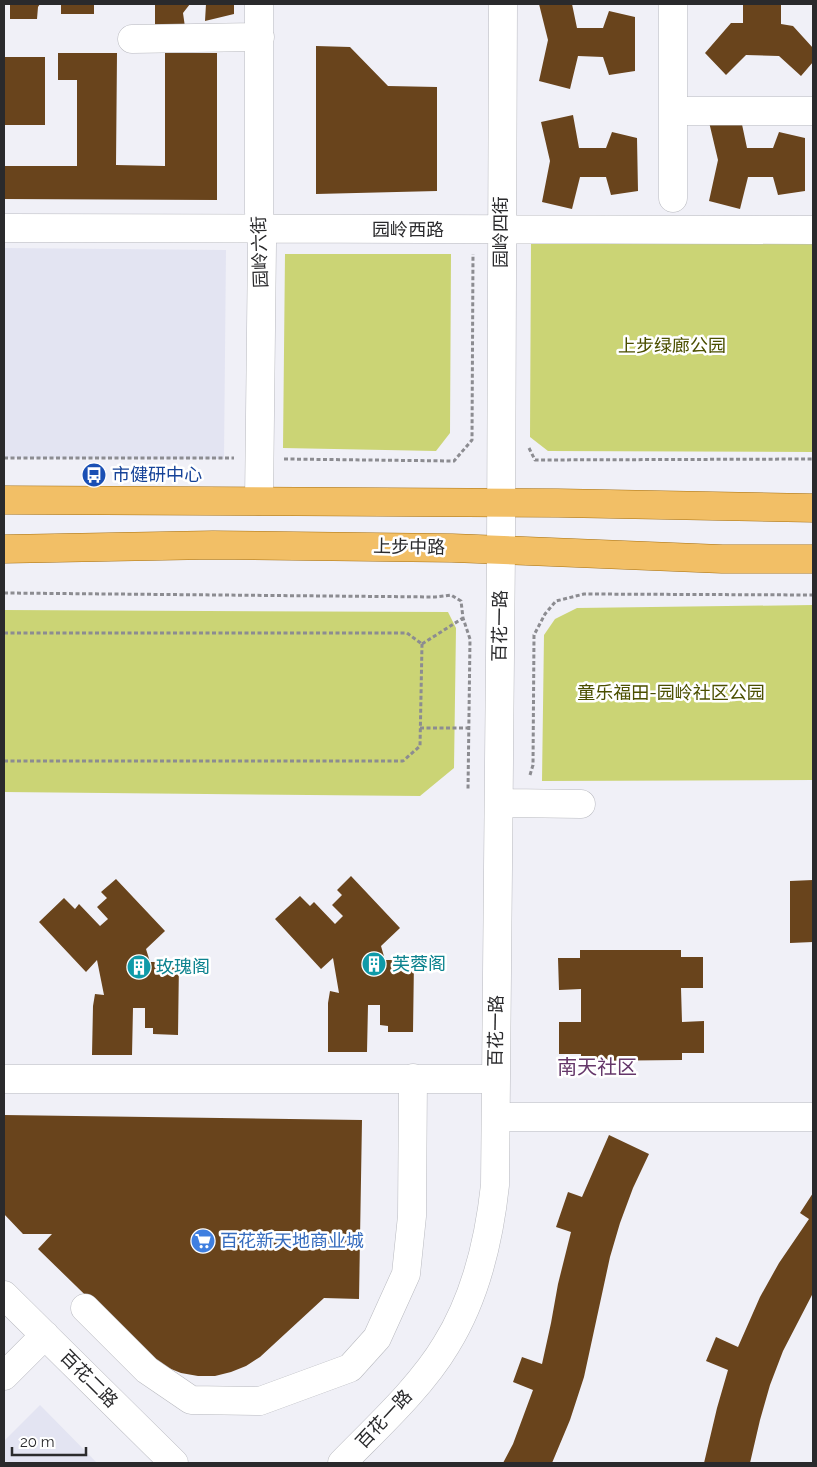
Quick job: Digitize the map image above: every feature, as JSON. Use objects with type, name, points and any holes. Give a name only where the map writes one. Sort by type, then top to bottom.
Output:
[{"type":"main road","points":[[4,500],[501,503],[813,508]]},
{"type":"main road","name":"上步中路","points":[[4,549],[213,545],[452,548],[722,559],[813,559]]},
{"type":"street","name":"园岭六街","points":[[259,4],[259,212],[262,244],[259,501]]},
{"type":"street","name":"园岭四街","points":[[501,503],[503,4]]},
{"type":"street","points":[[673,4],[673,198]]},
{"type":"street","points":[[132,39],[260,37]]},
{"type":"street","points":[[673,111],[813,111]]},
{"type":"street","name":"园岭西路","points":[[4,228],[813,230]]},
{"type":"street","name":"百花一路","points":[[342,1463],[418,1382],[446,1346],[467,1306],[482,1263],[491,1218],[495,1185],[496,1117],[501,503]]},
{"type":"street","points":[[499,803],[581,804]]},
{"type":"street","points":[[85,1308],[147,1370],[191,1400],[260,1402],[350,1368],[377,1338],[406,1274],[412,1216],[412,1078]]},
{"type":"street","points":[[4,1079],[496,1078]]},
{"type":"street","points":[[496,1117],[813,1117]]},
{"type":"street","name":"百花二路","points":[[4,1295],[174,1463]]},
{"type":"street","points":[[4,1376],[44,1335]]},
{"type":"path","points":[[278,458],[454,461],[472,440],[473,253]]},
{"type":"path","points":[[4,458],[235,458]]},
{"type":"path","points":[[534,460],[813,459]]},
{"type":"path","points":[[4,593],[434,597],[451,595],[461,601],[463,618],[470,639],[468,790]]},
{"type":"path","points":[[530,775],[533,765],[534,635],[545,614],[556,601],[584,594],[813,595]]},
{"type":"path","points":[[422,644],[463,618]]},
{"type":"path","points":[[4,633],[407,633],[422,644]]},
{"type":"path","points":[[4,761],[403,761],[420,746],[422,644]]},
{"type":"path","points":[[420,728],[469,728]]},
{"type":"shaded area","points":[[4,248],[226,250],[224,459],[4,458]]},
{"type":"shaded area","points":[[40,1405],[97,1463],[4,1463],[4,1441]]},
{"type":"green space","name":"上步绿廊公园","points":[[531,241],[813,241],[813,452],[548,451],[530,437]]},
{"type":"green space","points":[[285,254],[451,254],[450,433],[436,451],[283,448]]},
{"type":"green space","name":"童乐福田-园岭社区公园","points":[[813,605],[813,780],[542,781],[544,635],[555,619],[577,608]]},
{"type":"green space","points":[[4,610],[448,612],[456,628],[454,768],[420,796],[4,792]]},
{"type":"building","points":[[10,4],[40,4],[37,19],[10,19]]},
{"type":"building","points":[[61,4],[94,4],[94,14],[61,14]]},
{"type":"building","points":[[155,4],[190,4],[183,13],[185,27],[155,25]]},
{"type":"building","points":[[206,4],[234,4],[234,14],[205,21]]},
{"type":"building","points":[[539,4],[572,4],[577,28],[603,28],[609,11],[635,17],[635,71],[609,75],[603,57],[578,56],[570,89],[539,81],[548,40]]},
{"type":"building","points":[[743,4],[781,4],[781,24],[793,26],[813,48],[813,62],[801,76],[779,56],[746,55],[726,75],[705,53],[731,23],[743,23]]},
{"type":"building","points":[[316,46],[350,47],[388,86],[437,87],[437,191],[316,194]]},
{"type":"building","points":[[58,53],[117,53],[116,165],[165,166],[165,53],[217,53],[217,200],[4,199],[4,166],[77,166],[77,80],[58,80]]},
{"type":"building","points":[[4,57],[45,57],[45,125],[4,125]]},
{"type":"building","points":[[573,115],[579,148],[606,148],[612,132],[637,138],[638,191],[611,195],[606,177],[580,177],[572,209],[542,202],[550,161],[541,122]]},
{"type":"building","points":[[740,115],[747,148],[773,148],[779,132],[805,138],[805,191],[778,195],[773,177],[748,177],[740,209],[709,201],[718,160],[709,122]]},
{"type":"building","name":"芙蓉阁","points":[[351,876],[400,928],[381,946],[385,960],[414,960],[413,1032],[388,1032],[388,1026],[380,1025],[380,1005],[368,1005],[367,1052],[328,1052],[328,1003],[330,991],[339,993],[333,958],[321,969],[275,919],[300,896],[310,906],[314,902],[335,924],[343,916],[332,905],[342,895],[337,890]]},
{"type":"building","name":"玫瑰阁","points":[[116,879],[165,931],[146,949],[150,962],[179,962],[178,1035],[153,1034],[153,1028],[145,1028],[145,1008],[133,1008],[132,1055],[92,1055],[95,994],[104,995],[97,960],[86,972],[39,922],[64,898],[75,909],[79,904],[100,926],[108,919],[97,907],[107,898],[101,892]]},
{"type":"building","points":[[813,880],[813,942],[790,943],[790,881]]},
{"type":"building","points":[[580,950],[681,950],[681,957],[703,957],[703,988],[681,988],[682,1022],[704,1021],[704,1053],[682,1053],[682,1060],[581,1061],[581,1054],[559,1054],[559,1022],[581,1022],[581,989],[559,990],[558,958],[580,958]]},
{"type":"building","name":"百花新天地商业城","points":[[4,1115],[362,1120],[359,1299],[324,1298],[260,1357],[246,1366],[231,1372],[215,1376],[198,1376],[181,1373],[166,1367],[151,1359],[38,1249],[52,1234],[23,1234],[4,1214]]},
{"type":"building","points":[[609,1135],[649,1154],[633,1188],[610,1257],[584,1377],[570,1420],[552,1463],[503,1463],[513,1444],[533,1390],[513,1382],[522,1357],[542,1364],[558,1284],[571,1232],[556,1227],[568,1192],[582,1197]]},
{"type":"building","points":[[813,1193],[813,1293],[783,1351],[770,1385],[750,1463],[704,1463],[728,1370],[706,1361],[716,1337],[738,1347],[760,1297],[779,1263],[809,1219],[800,1213]]},
{"type":"place","name":"市健研中心","points":[[94,475]]},
{"type":"place","name":"芙蓉阁","points":[[374,964]]},
{"type":"place","name":"玫瑰阁","points":[[139,967]]},
{"type":"place","name":"百花新天地商业城","points":[[203,1241]]},
{"type":"district","name":"南天社区","points":[[597,1067]]}]
